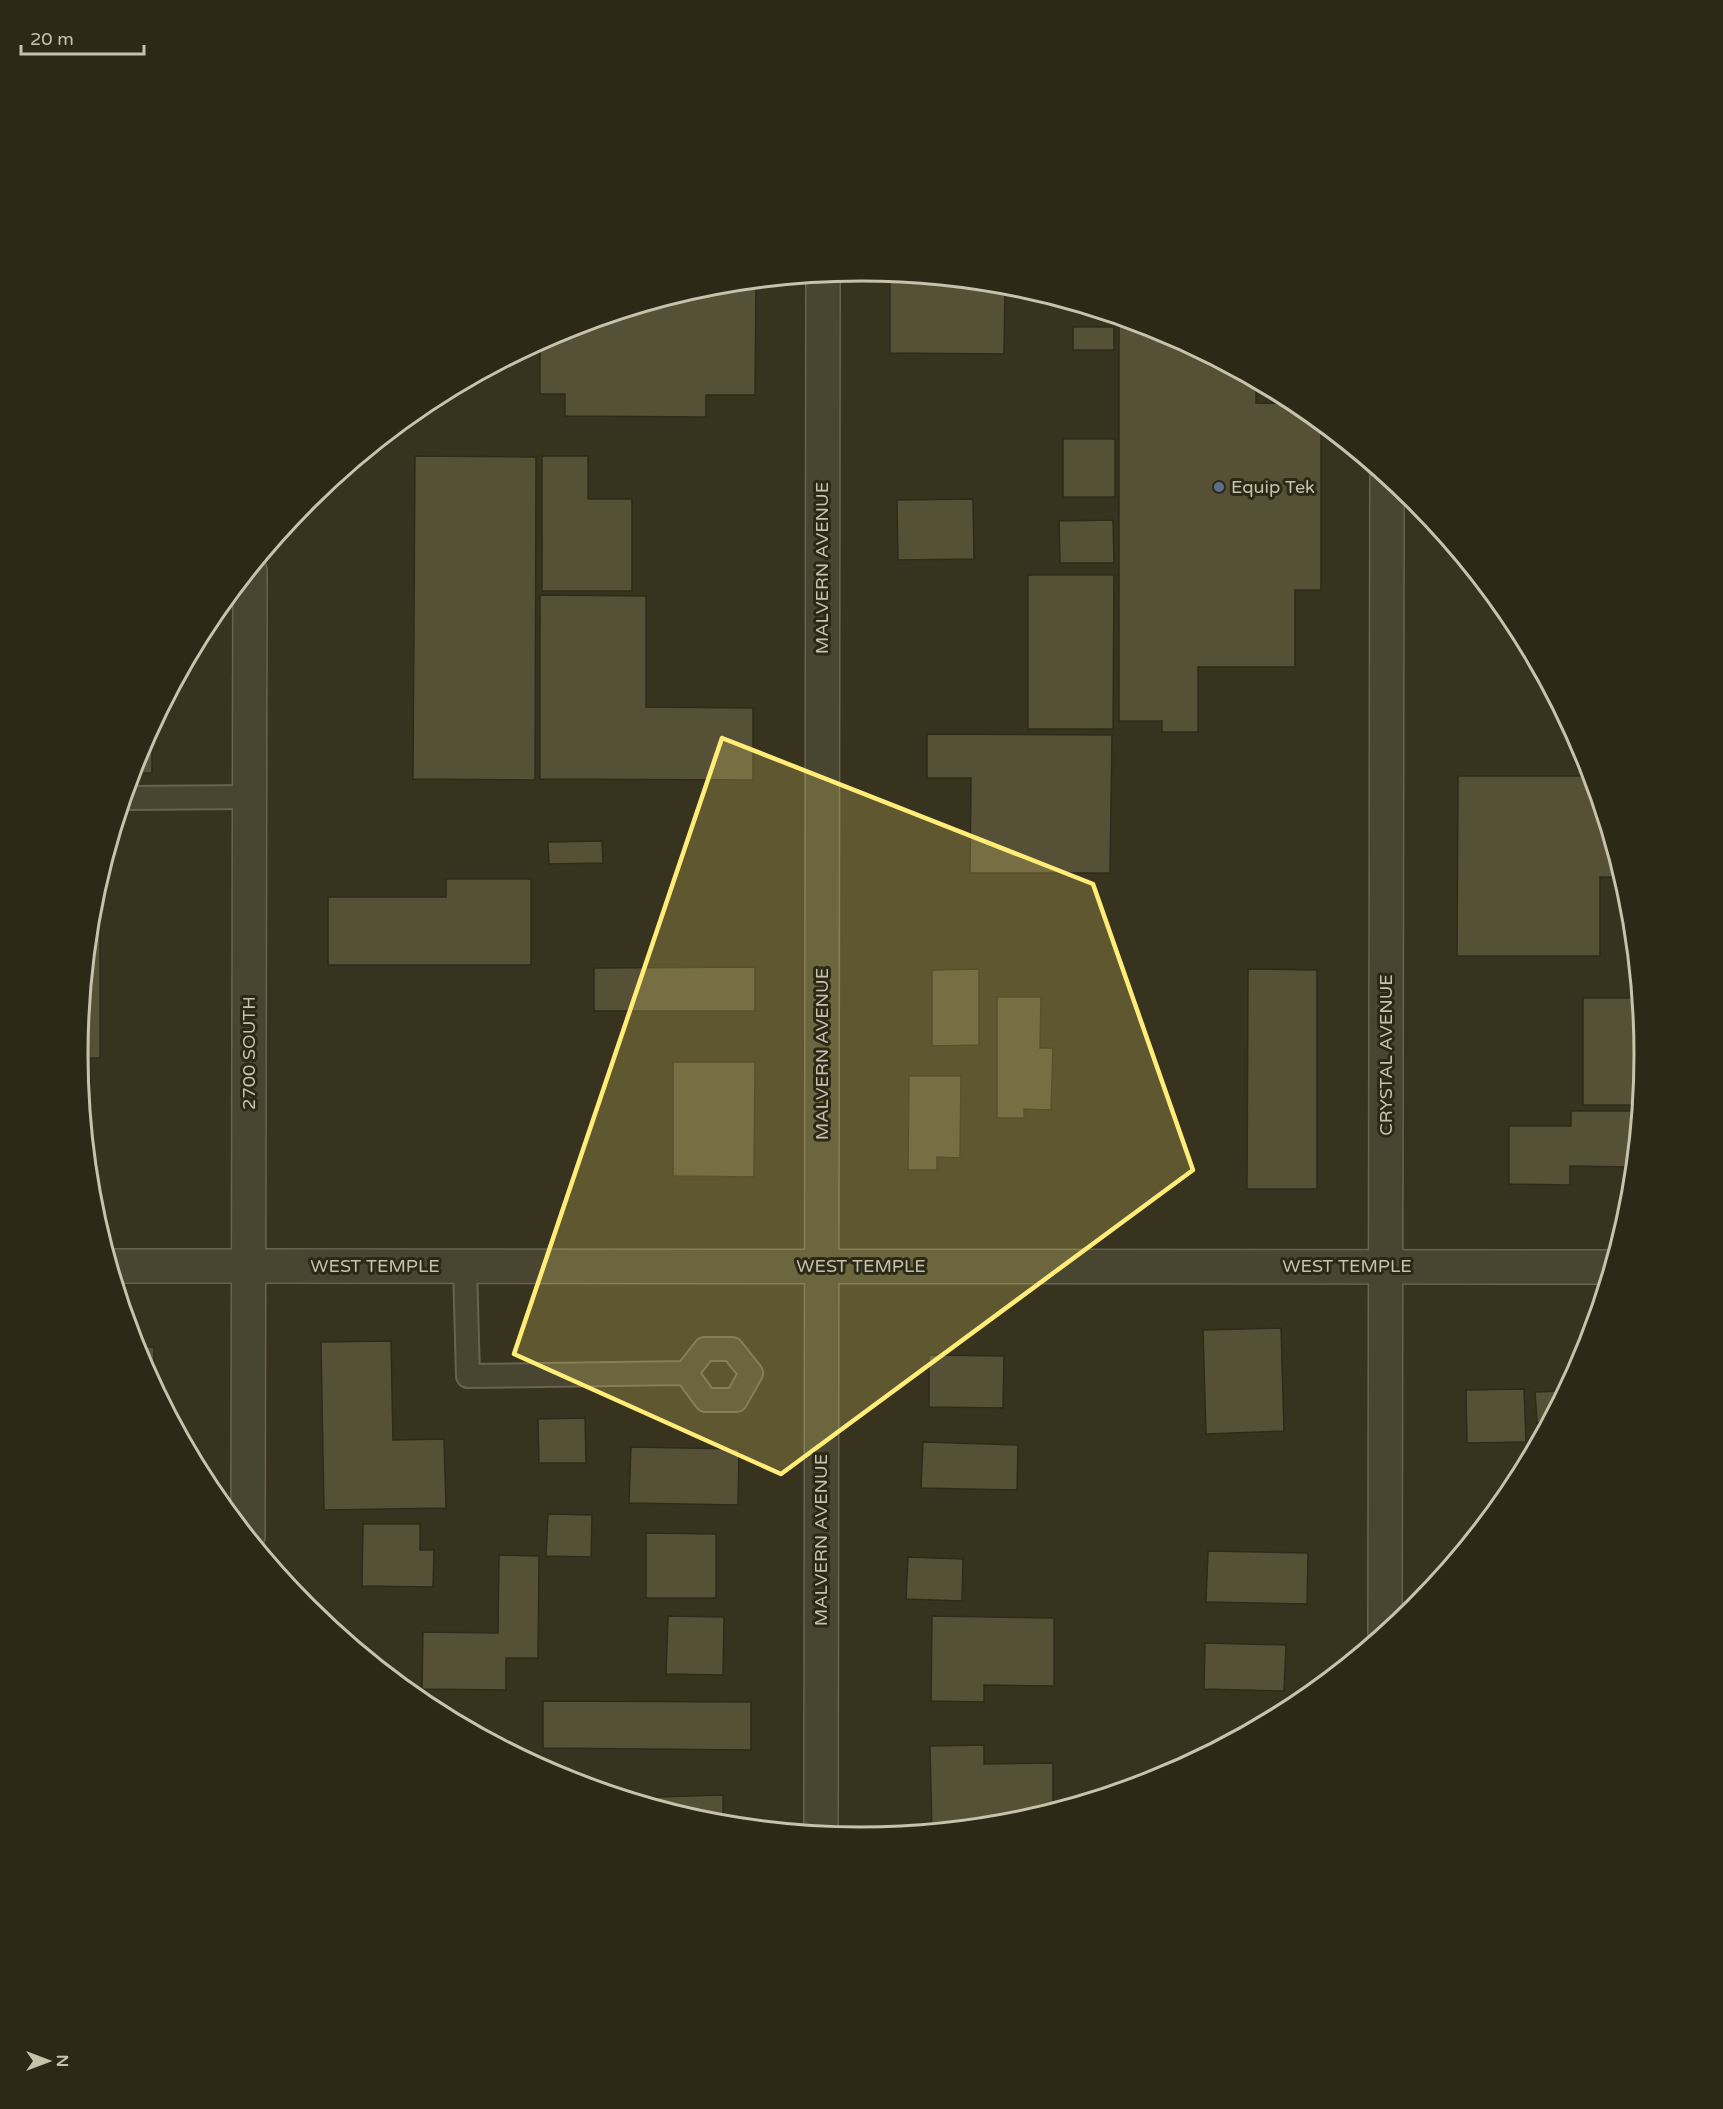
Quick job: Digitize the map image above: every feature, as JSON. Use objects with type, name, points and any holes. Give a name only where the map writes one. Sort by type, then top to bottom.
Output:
[{"type":"street","name":"MALVERN AVENUE","points":[[821,1826],[822,283]]},
{"type":"street","name":"CRYSTAL AVENUE","points":[[1385,1623],[1387,488]]},
{"type":"street","name":"2700 SOUTH","points":[[248,1525],[250,582]]},
{"type":"street","name":"WEST TEMPLE","points":[[118,1266],[1604,1267]]},
{"type":"lane","points":[[133,798],[251,797]]},
{"type":"lane","points":[[465,1266],[468,1376],[686,1373]]},
{"type":"highlighted area","points":[[722,738],[1093,884],[1193,1170],[781,1474],[514,1354]]},
{"type":"building","points":[[890,282],[962,288],[1005,295],[1004,354],[890,353]]},
{"type":"building","points":[[756,289],[755,395],[706,395],[706,417],[565,416],[565,394],[540,394],[540,352],[566,340],[661,308],[711,296]]},
{"type":"building","points":[[1119,326],[1157,340],[1203,361],[1256,390],[1256,403],[1277,404],[1321,433],[1321,590],[1295,590],[1295,667],[1198,667],[1198,732],[1162,732],[1162,721],[1119,721]]},
{"type":"building","points":[[1073,327],[1114,327],[1114,350],[1073,350]]},
{"type":"building","points":[[1063,439],[1115,439],[1115,497],[1063,497]]},
{"type":"building","points":[[415,456],[536,457],[535,780],[413,779]]},
{"type":"building","points":[[542,456],[588,456],[588,499],[632,499],[632,591],[542,591]]},
{"type":"building","points":[[973,499],[974,559],[898,560],[897,500]]},
{"type":"building","points":[[1113,520],[1114,563],[1060,563],[1059,521]]},
{"type":"building","points":[[1028,575],[1114,575],[1113,729],[1028,729]]},
{"type":"building","points":[[540,595],[646,596],[646,707],[753,708],[753,780],[540,779]]},
{"type":"building","points":[[927,734],[1112,735],[1110,873],[970,873],[971,778],[927,778]]},
{"type":"building","points":[[152,748],[152,773],[142,773]]},
{"type":"building","points":[[1458,776],[1582,776],[1614,877],[1600,877],[1600,956],[1457,956]]},
{"type":"building","points":[[602,841],[603,863],[549,864],[548,842]]},
{"type":"building","points":[[446,879],[531,879],[531,965],[328,965],[328,897],[446,897]]},
{"type":"building","points":[[100,923],[100,1058],[90,1058],[90,1097],[88,1055],[90,1004]]},
{"type":"building","points":[[755,967],[755,1011],[594,1011],[594,968]]},
{"type":"building","points":[[979,969],[979,1045],[932,1046],[932,970]]},
{"type":"building","points":[[1248,969],[1317,970],[1317,1189],[1247,1189]]},
{"type":"building","points":[[997,997],[1041,997],[1040,1048],[1053,1048],[1051,1110],[1024,1109],[1024,1118],[997,1118]]},
{"type":"building","points":[[1583,998],[1632,998],[1633,1105],[1583,1105]]},
{"type":"building","points":[[673,1062],[755,1062],[754,1177],[673,1176]]},
{"type":"building","points":[[909,1076],[961,1076],[960,1158],[937,1157],[937,1170],[908,1170]]},
{"type":"building","points":[[1571,1111],[1632,1111],[1626,1167],[1570,1166],[1570,1185],[1509,1184],[1509,1126],[1571,1126]]},
{"type":"building","points":[[1281,1328],[1284,1431],[1206,1434],[1203,1330]]},
{"type":"building","points":[[391,1341],[393,1440],[444,1439],[446,1508],[324,1510],[321,1342]]},
{"type":"building","points":[[146,1347],[154,1347],[154,1365]]},
{"type":"building","points":[[929,1355],[1004,1356],[1003,1408],[929,1407]]},
{"type":"building","points":[[1524,1389],[1526,1442],[1467,1443],[1466,1390]]},
{"type":"building","points":[[1557,1391],[1541,1423],[1537,1423],[1535,1392]]},
{"type":"building","points":[[585,1418],[586,1463],[539,1463],[538,1419]]},
{"type":"building","points":[[923,1442],[1018,1445],[1017,1490],[921,1488]]},
{"type":"building","points":[[631,1447],[739,1449],[738,1505],[629,1503]]},
{"type":"building","points":[[548,1514],[592,1515],[591,1557],[546,1556]]},
{"type":"building","points":[[363,1524],[420,1524],[420,1550],[434,1550],[433,1587],[362,1586]]},
{"type":"building","points":[[646,1533],[716,1534],[716,1598],[646,1598]]},
{"type":"building","points":[[1208,1551],[1308,1553],[1307,1604],[1206,1602]]},
{"type":"building","points":[[499,1555],[539,1556],[538,1658],[506,1658],[506,1690],[422,1689],[423,1632],[498,1633]]},
{"type":"building","points":[[908,1557],[963,1559],[962,1601],[906,1599]]},
{"type":"building","points":[[668,1616],[724,1617],[723,1675],[666,1674]]},
{"type":"building","points":[[932,1616],[1054,1618],[1054,1686],[984,1685],[984,1702],[931,1701]]},
{"type":"building","points":[[1205,1643],[1286,1645],[1284,1691],[1204,1689]]},
{"type":"building","points":[[543,1701],[751,1702],[751,1750],[543,1748]]},
{"type":"building","points":[[984,1745],[984,1764],[1053,1763],[1053,1803],[1012,1813],[932,1824],[930,1746]]},
{"type":"building","points":[[723,1795],[723,1815],[711,1813],[649,1797]]},
{"type":"place","name":"Equip Tek","points":[[1219,487]]}]
